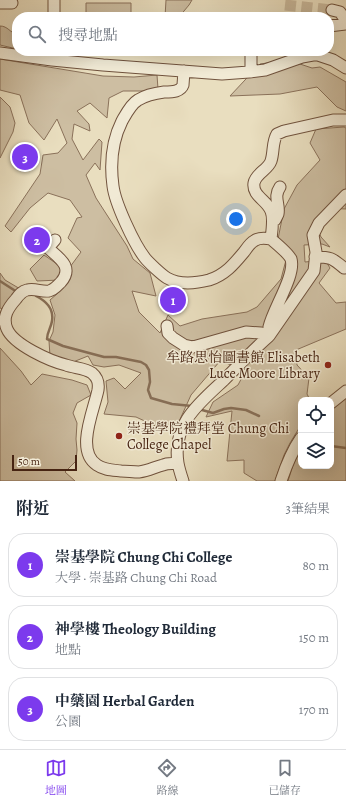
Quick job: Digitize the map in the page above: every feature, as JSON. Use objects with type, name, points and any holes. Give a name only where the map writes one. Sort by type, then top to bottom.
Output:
[{"type":"street","points":[[54,0],[54,12]]},
{"type":"street","points":[[0,3],[12,3]]},
{"type":"street","points":[[332,10],[340,12],[346,21]]},
{"type":"street","points":[[334,25],[346,24]]},
{"type":"street","points":[[0,52],[12,53]]},
{"type":"street","points":[[61,56],[184,71],[222,74],[265,70],[308,56]]},
{"type":"street","points":[[251,56],[251,72]]},
{"type":"street","points":[[320,56],[327,57],[346,68]]},
{"type":"street","points":[[184,71],[182,87],[176,91],[153,94],[134,103],[125,116],[117,133],[112,154],[113,188],[121,212],[132,236],[145,258],[164,276],[172,280],[185,282],[204,281],[219,276],[227,270],[255,240],[272,233],[278,213],[278,202],[276,196],[280,187]]},
{"type":"street","points":[[270,336],[269,328],[271,320],[288,280],[291,263],[290,257],[272,233],[271,210],[257,194],[254,182],[256,178],[269,166],[273,143],[277,134],[284,131],[333,120],[345,119]]},
{"type":"street","points":[[183,481],[178,463],[178,449],[180,435],[188,416],[270,336],[314,271],[316,252],[313,238],[319,223],[346,195]]},
{"type":"street","points":[[55,240],[48,248],[65,265],[66,276],[55,288],[44,294],[30,289],[21,293],[6,311],[6,325],[10,334],[15,339],[37,353],[54,361],[89,372],[97,378],[99,385],[88,432],[87,449],[93,462],[102,468],[125,471],[144,471],[162,465],[178,463]]},
{"type":"street","points":[[315,257],[330,257],[344,268]]},
{"type":"street","points":[[167,326],[168,333],[173,338],[184,345],[193,347],[246,332],[261,333],[270,336]]},
{"type":"street","points":[[334,401],[346,391]]},
{"type":"street","points":[[281,481],[298,444]]},
{"type":"shaded area","points":[[166,0],[192,0],[183,12],[165,12]]},
{"type":"shaded area","points":[[86,3],[131,3],[131,12],[86,12]]},
{"type":"shaded area","points":[[0,26],[12,31],[12,48],[0,45]]},
{"type":"shaded area","points":[[0,59],[103,76],[134,77],[157,75],[158,89],[146,91],[123,91],[109,98],[107,118],[90,103],[77,111],[89,124],[90,131],[74,124],[72,139],[83,160],[99,139],[102,142],[100,170],[95,163],[86,175],[96,198],[127,246],[133,259],[150,273],[156,296],[132,291],[139,312],[160,333],[168,315],[180,326],[202,319],[247,312],[257,307],[281,279],[286,260],[278,239],[284,209],[297,185],[320,160],[310,143],[316,129],[346,128],[346,209],[325,208],[314,222],[321,237],[330,247],[322,244],[304,245],[305,262],[325,260],[330,268],[319,283],[336,303],[346,302],[346,329],[296,350],[297,365],[309,378],[307,394],[308,397],[298,397],[298,430],[284,455],[275,481],[257,481],[244,473],[244,460],[227,461],[232,411],[206,417],[213,402],[238,385],[246,370],[220,361],[191,395],[177,426],[162,429],[136,417],[104,414],[108,402],[106,381],[114,378],[125,389],[141,373],[119,365],[104,367],[93,365],[88,356],[63,366],[61,358],[50,356],[49,341],[53,332],[55,315],[50,300],[58,293],[60,280],[37,281],[30,269],[44,255],[67,271],[81,252],[68,238],[77,218],[82,217],[70,200],[48,193],[30,208],[11,232],[5,226],[40,174],[43,155],[58,153],[67,143],[57,119],[44,140],[29,123],[20,95],[0,90]]},
{"type":"shaded area","points":[[288,60],[312,68],[320,67],[346,82],[346,111],[337,107],[317,87],[280,94],[230,96],[260,64]]},
{"type":"shaded area","points":[[0,97],[10,107],[15,123],[13,132],[0,158]]},
{"type":"shaded area","points":[[0,273],[5,280],[27,293],[8,311],[0,308]]},
{"type":"shaded area","points":[[0,348],[21,371],[31,385],[42,374],[72,380],[87,385],[91,395],[77,403],[73,413],[77,423],[76,461],[65,472],[75,481],[0,481]]},
{"type":"shaded area","points":[[346,398],[346,481],[288,481],[298,455],[298,469],[334,469],[334,408]]},
{"type":"waterway","points":[[0,281],[17,292]]},
{"type":"waterway","points":[[36,296],[46,303],[52,313],[52,321],[47,339],[63,346],[104,357],[116,357],[141,362],[146,365],[149,370],[150,382],[148,390],[151,398],[172,404],[192,406]]},
{"type":"waterway","points":[[202,410],[213,413],[231,408],[246,410],[259,416]]},
{"type":"waterway","points":[[334,446],[346,448]]},
{"type":"tunnel","points":[[285,5],[332,10]]},
{"type":"place","name":"中藥園 Herbal Garden","points":[[25,157]]},
{"type":"place","name":"神學樓 Theology Building","points":[[37,240]]},
{"type":"place","name":"崇基學院 Chung Chi College","points":[[173,300]]},
{"type":"place","name":"牟路思怡圖書館 Elisabeth Luce Moore Library","points":[[328,365]]},
{"type":"place","name":"崇基學院禮拜堂 Chung Chi College Chapel","points":[[119,436]]}]
